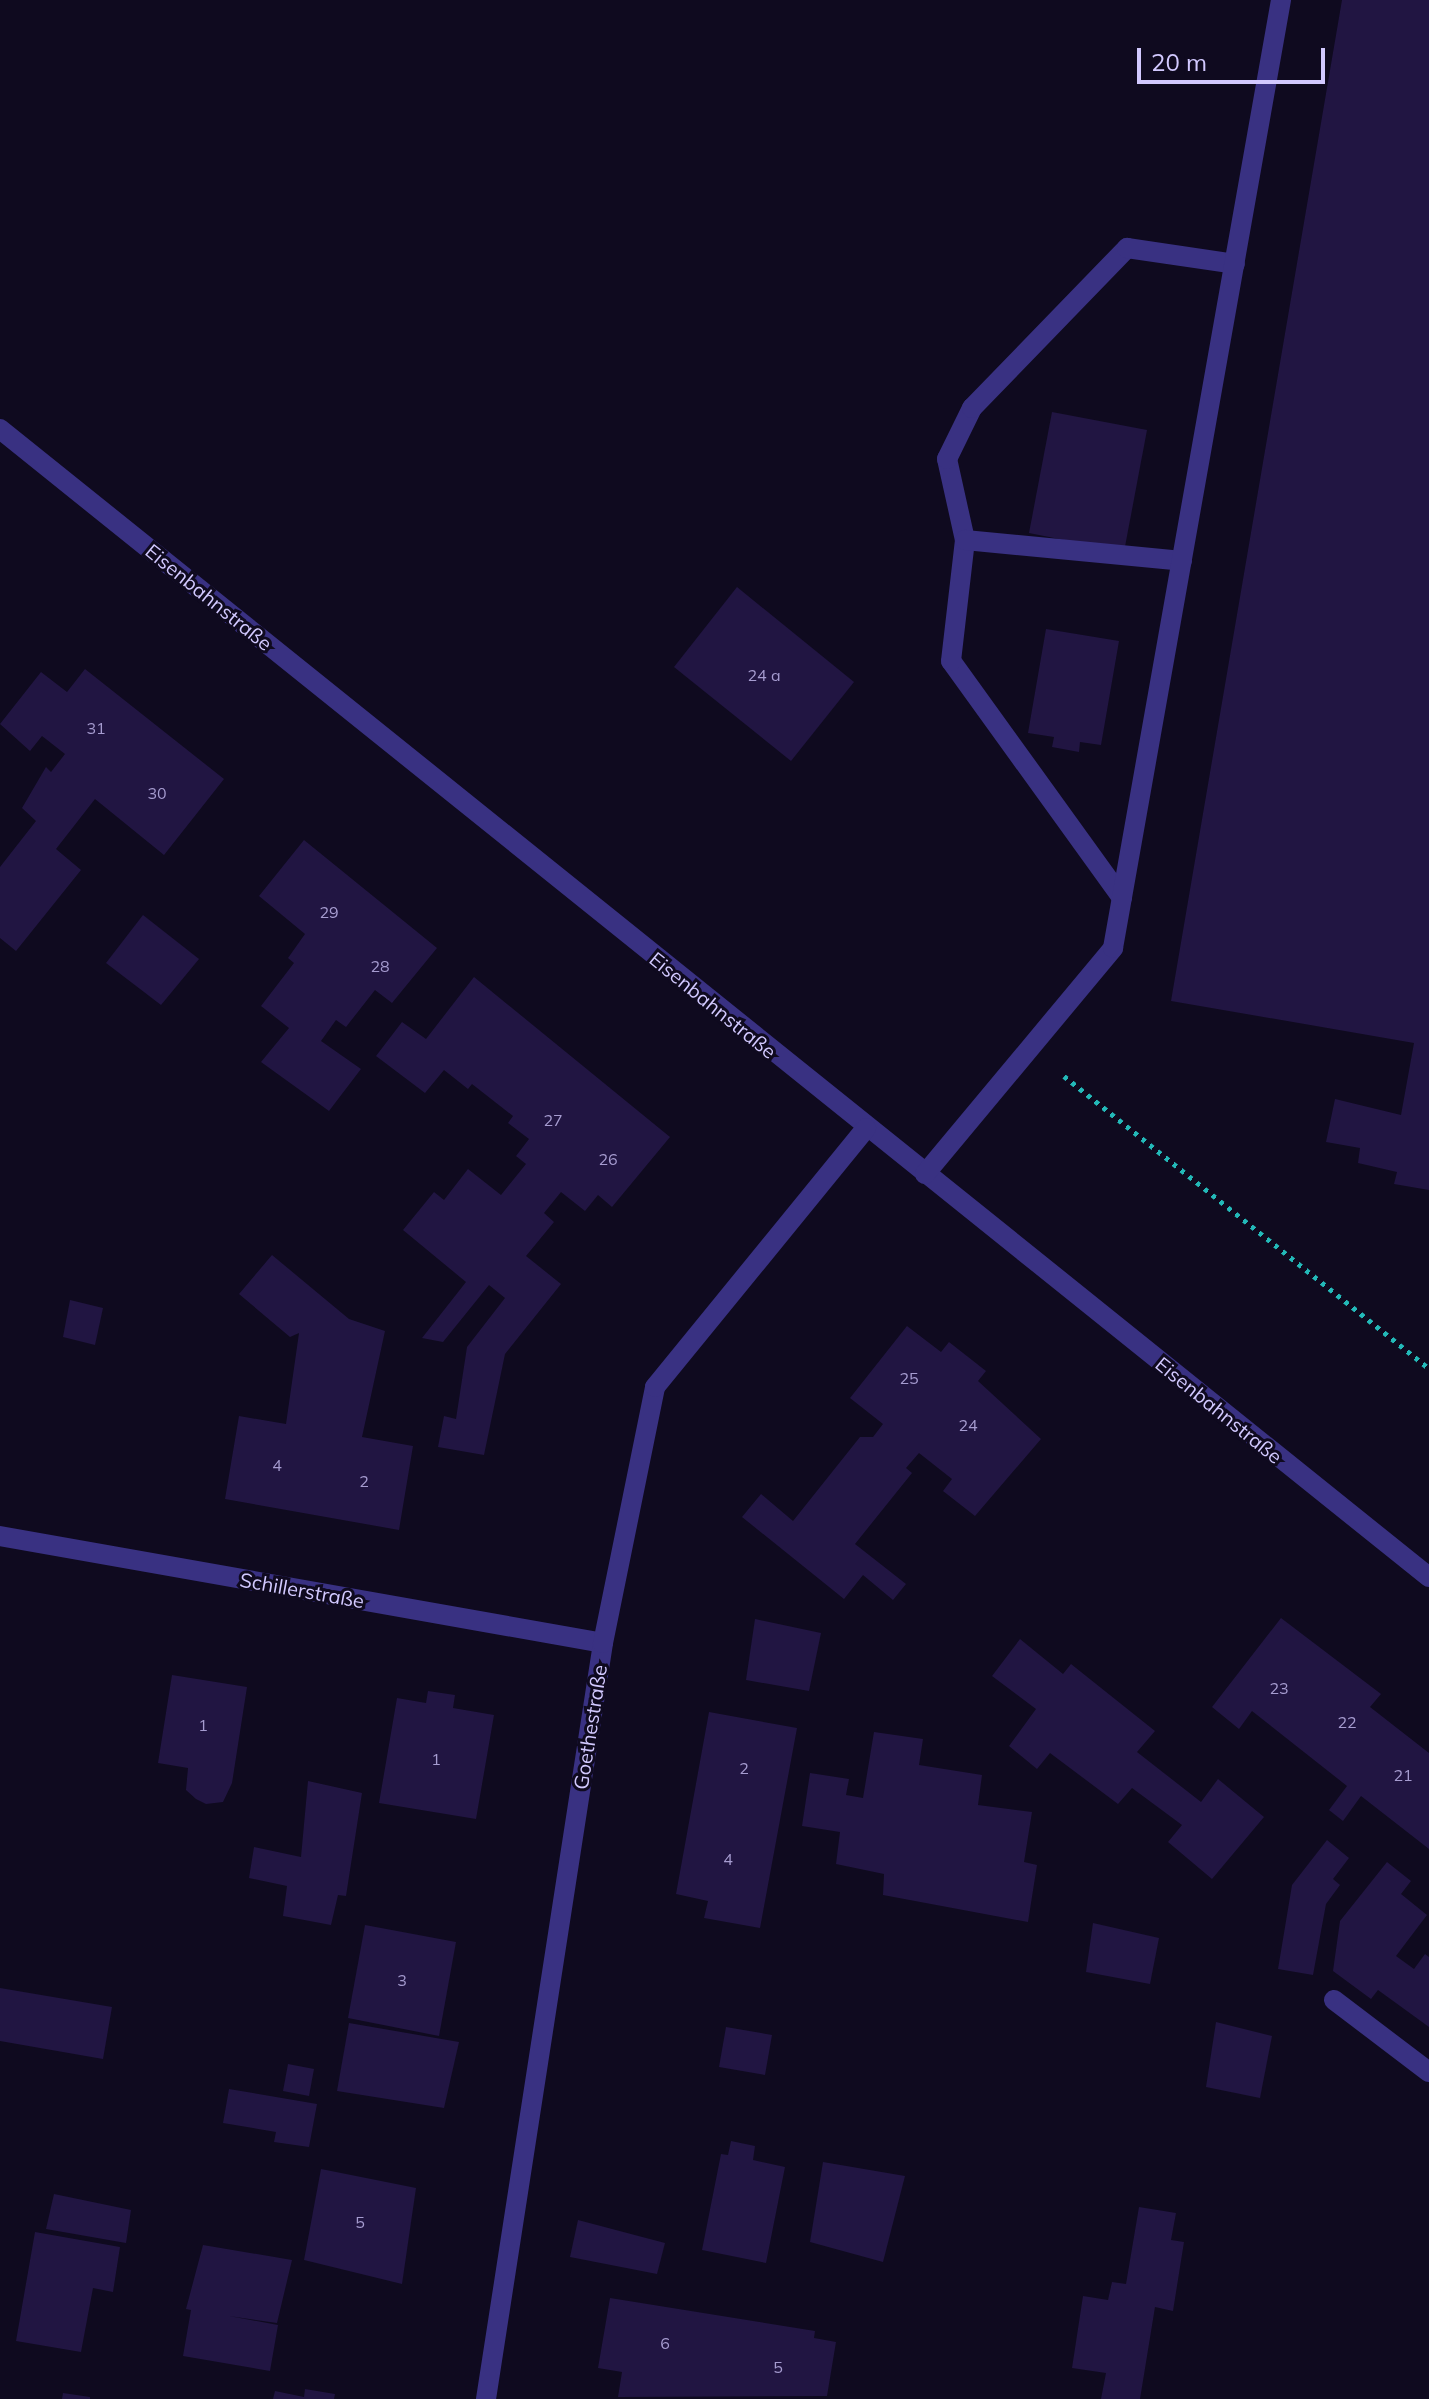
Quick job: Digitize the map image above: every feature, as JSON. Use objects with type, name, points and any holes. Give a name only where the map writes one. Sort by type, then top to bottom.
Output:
[{"type":"street","points":[[925,1174],[1113,948],[1281,0]]},
{"type":"street","points":[[1122,898],[951,661],[965,540],[947,459],[972,408],[1127,248],[1235,264]]},
{"type":"street","name":"Eisenbahnstraße","points":[[0,429],[866,1128],[1429,1577]]},
{"type":"street","points":[[965,540],[1182,561]]},
{"type":"street","name":"Goethestraße","points":[[486,2399],[603,1643],[655,1387],[866,1128]]},
{"type":"street","name":"Schillerstraße","points":[[0,1536],[603,1643]]},
{"type":"street","points":[[1334,2000],[1429,2072]]},
{"type":"path","points":[[1031,1049],[1429,1368]]},
{"type":"building","points":[[1342,0],[1429,0],[1429,1190],[1394,1184],[1397,1172],[1358,1163],[1360,1148],[1326,1142],[1335,1099],[1401,1115],[1414,1043],[1171,1001]]},
{"type":"building","points":[[1052,412],[1147,430],[1124,552],[1029,533]]},
{"type":"building","points":[[737,587],[854,682],[791,761],[674,667]]},
{"type":"building","points":[[1046,629],[1119,641],[1101,745],[1080,742],[1079,752],[1052,747],[1054,737],[1028,733]]},
{"type":"building","points":[[85,669],[224,779],[164,855],[95,799],[56,849],[81,870],[16,951],[0,938],[0,867],[36,821],[22,808],[46,767],[51,772],[65,754],[42,736],[30,751],[0,724],[41,672],[67,692]]},
{"type":"building","points":[[304,840],[437,948],[392,1003],[375,990],[346,1027],[336,1020],[321,1041],[361,1069],[329,1111],[261,1062],[289,1028],[261,1006],[294,963],[288,958],[305,934],[259,896]]},
{"type":"building","points":[[143,915],[199,959],[161,1005],[106,963]]},
{"type":"building","points":[[474,977],[670,1137],[612,1207],[598,1195],[585,1211],[561,1192],[544,1213],[554,1222],[526,1256],[561,1284],[505,1354],[484,1455],[438,1447],[444,1416],[456,1419],[467,1347],[505,1298],[489,1285],[443,1342],[422,1338],[466,1282],[403,1230],[434,1192],[444,1200],[468,1169],[501,1195],[526,1164],[516,1156],[529,1139],[508,1123],[513,1116],[472,1084],[468,1089],[444,1070],[425,1093],[376,1056],[402,1022],[426,1039]]},
{"type":"building","points":[[272,1255],[349,1319],[385,1331],[362,1437],[413,1446],[399,1530],[225,1499],[239,1416],[286,1424],[299,1333],[290,1337],[239,1294]]},
{"type":"building","points":[[70,1300],[103,1308],[95,1345],[63,1337]]},
{"type":"building","points":[[907,1326],[941,1352],[949,1342],[986,1371],[978,1381],[1041,1439],[975,1516],[943,1491],[952,1479],[919,1453],[906,1468],[912,1473],[855,1544],[906,1584],[893,1600],[863,1575],[844,1599],[742,1517],[761,1494],[793,1521],[860,1437],[873,1437],[883,1424],[850,1398]]},
{"type":"building","points":[[1281,1618],[1381,1694],[1370,1707],[1429,1753],[1429,1849],[1361,1796],[1343,1821],[1329,1810],[1347,1786],[1252,1711],[1239,1729],[1212,1707]]},
{"type":"building","points":[[755,1619],[821,1633],[809,1691],[746,1680]]},
{"type":"building","points":[[1020,1639],[1063,1674],[1071,1664],[1155,1731],[1137,1752],[1201,1802],[1218,1779],[1264,1817],[1212,1879],[1168,1842],[1182,1825],[1132,1788],[1118,1804],[1050,1753],[1037,1769],[1009,1746],[1036,1709],[992,1676]]},
{"type":"building","points":[[172,1675],[247,1687],[232,1783],[223,1802],[206,1804],[196,1799],[186,1790],[188,1768],[158,1763]]},
{"type":"building","points":[[428,1691],[455,1695],[453,1708],[494,1715],[476,1819],[379,1803],[397,1698],[426,1703]]},
{"type":"building","points":[[709,1712],[797,1728],[760,1928],[704,1918],[708,1901],[676,1894]]},
{"type":"building","points":[[874,1732],[923,1739],[919,1765],[982,1775],[978,1805],[1032,1812],[1024,1862],[1037,1865],[1028,1922],[883,1895],[884,1874],[836,1864],[840,1832],[802,1826],[810,1773],[849,1779],[846,1795],[863,1798]]},
{"type":"building","points":[[308,1781],[362,1793],[346,1896],[338,1895],[331,1925],[283,1916],[287,1886],[249,1878],[254,1847],[301,1857]]},
{"type":"building","points":[[1327,1840],[1349,1858],[1333,1879],[1340,1885],[1326,1904],[1313,1975],[1278,1969],[1292,1885]]},
{"type":"building","points":[[1387,1862],[1411,1881],[1401,1894],[1427,1915],[1396,1956],[1414,1969],[1425,1954],[1429,1957],[1429,2027],[1378,1990],[1371,1999],[1333,1971],[1340,1921]]},
{"type":"building","points":[[1093,1923],[1159,1938],[1150,1984],[1086,1972]]},
{"type":"building","points":[[365,1925],[456,1942],[439,2036],[348,2018]]},
{"type":"building","points":[[0,1988],[112,2007],[103,2059],[0,2041]]},
{"type":"building","points":[[1216,2022],[1272,2036],[1260,2098],[1206,2087]]},
{"type":"building","points":[[349,2023],[459,2042],[444,2108],[337,2091]]},
{"type":"building","points":[[726,2027],[772,2035],[765,2075],[719,2067]]},
{"type":"building","points":[[288,2064],[314,2069],[309,2096],[283,2091]]},
{"type":"building","points":[[229,2089],[317,2104],[309,2147],[274,2142],[276,2132],[223,2123]]},
{"type":"building","points":[[731,2141],[755,2146],[753,2160],[785,2167],[766,2263],[702,2250],[721,2154],[728,2155]]},
{"type":"building","points":[[823,2162],[905,2176],[883,2262],[810,2242]]},
{"type":"building","points":[[321,2169],[416,2188],[402,2284],[304,2260]]},
{"type":"building","points":[[54,2194],[131,2210],[126,2243],[46,2229]]},
{"type":"building","points":[[1139,2207],[1176,2213],[1171,2240],[1184,2242],[1173,2311],[1155,2307],[1140,2399],[1101,2399],[1106,2373],[1072,2368],[1083,2296],[1108,2300],[1112,2282],[1126,2284]]},
{"type":"building","points":[[578,2220],[665,2243],[657,2274],[570,2257]]},
{"type":"building","points":[[35,2232],[120,2247],[113,2292],[93,2288],[81,2352],[16,2341]]},
{"type":"building","points":[[203,2245],[292,2260],[277,2323],[229,2316],[278,2325],[270,2371],[183,2356],[191,2310],[186,2309]]},
{"type":"building","points":[[610,2298],[815,2331],[814,2338],[836,2342],[827,2396],[618,2397],[622,2372],[598,2368]]},
{"type":"building","points":[[305,2389],[335,2394],[334,2399],[273,2399],[275,2391],[304,2397]]},
{"type":"building","points":[[63,2393],[90,2397],[90,2399],[62,2399]]}]
